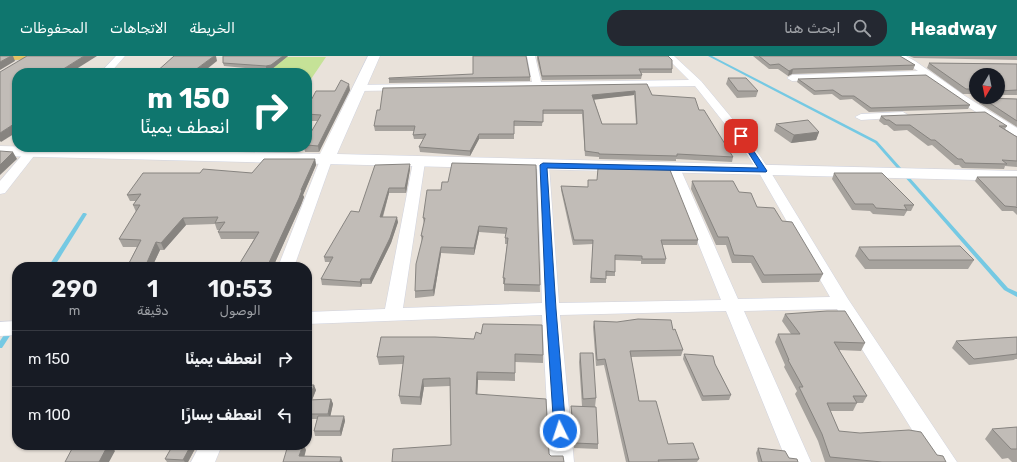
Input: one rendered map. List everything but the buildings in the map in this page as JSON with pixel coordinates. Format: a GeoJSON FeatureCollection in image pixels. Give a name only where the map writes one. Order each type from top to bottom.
{"type":"FeatureCollection","features":[{"type":"Feature","properties":{"kind":"main road"},"geometry":{"type":"LineString","coordinates":[[0,57],[26,56]]}},
{"type":"Feature","properties":{"kind":"street"},"geometry":{"type":"LineString","coordinates":[[18,66],[35,56]]}},
{"type":"Feature","properties":{"kind":"street"},"geometry":{"type":"LineString","coordinates":[[110,68],[121,56]]}},
{"type":"Feature","properties":{"kind":"street"},"geometry":{"type":"LineString","coordinates":[[288,262],[326,160],[374,56]]}},
{"type":"Feature","properties":{"kind":"street"},"geometry":{"type":"LineString","coordinates":[[531,56],[538,85]]}},
{"type":"Feature","properties":{"kind":"street"},"geometry":{"type":"LineString","coordinates":[[669,56],[698,83],[741,136],[764,171],[842,303],[945,462]]}},
{"type":"Feature","properties":{"kind":"street"},"geometry":{"type":"LineString","coordinates":[[899,56],[912,63],[961,98],[1017,133]]}},
{"type":"Feature","properties":{"kind":"street"},"geometry":{"type":"LineString","coordinates":[[912,63],[927,63]]}},
{"type":"Feature","properties":{"kind":"street"},"geometry":{"type":"LineString","coordinates":[[792,78],[927,74]]}},
{"type":"Feature","properties":{"kind":"street"},"geometry":{"type":"LineString","coordinates":[[358,88],[698,83]]}},
{"type":"Feature","properties":{"kind":"street"},"geometry":{"type":"LineString","coordinates":[[961,98],[969,98]]}},
{"type":"Feature","properties":{"kind":"street"},"geometry":{"type":"LineString","coordinates":[[962,114],[985,113]]}},
{"type":"Feature","properties":{"kind":"street"},"geometry":{"type":"LineString","coordinates":[[861,117],[915,115]]}},
{"type":"Feature","properties":{"kind":"street"},"geometry":{"type":"LineString","coordinates":[[0,151],[12,150]]}},
{"type":"Feature","properties":{"kind":"street"},"geometry":{"type":"LineString","coordinates":[[0,190],[31,152]]}},
{"type":"Feature","properties":{"kind":"street"},"geometry":{"type":"LineString","coordinates":[[113,152],[326,160],[1017,176]]}},
{"type":"Feature","properties":{"kind":"street"},"geometry":{"type":"LineString","coordinates":[[394,315],[420,162]]}},
{"type":"Feature","properties":{"kind":"street"},"geometry":{"type":"LineString","coordinates":[[543,165],[551,309],[562,462]]}},
{"type":"Feature","properties":{"kind":"street"},"geometry":{"type":"LineString","coordinates":[[674,168],[799,462]]}},
{"type":"Feature","properties":{"kind":"street"},"geometry":{"type":"LineString","coordinates":[[312,318],[551,309],[842,303]]}},
{"type":"Feature","properties":{"kind":"street"},"geometry":{"type":"LineString","coordinates":[[0,329],[12,328]]}},
{"type":"Feature","properties":{"kind":"street"},"geometry":{"type":"LineString","coordinates":[[203,462],[209,450]]}},
{"type":"Feature","properties":{"kind":"green space"},"geometry":{"type":"Polygon","coordinates":[[[269,57],[326,57],[312,78],[312,68],[259,68],[269,57]]]}},
{"type":"Feature","properties":{"kind":"waterway"},"geometry":{"type":"LineString","coordinates":[[710,56],[876,142],[1006,289],[1017,295]]}},
{"type":"Feature","properties":{"kind":"waterway"},"geometry":{"type":"LineString","coordinates":[[54,262],[85,214]]}},
{"type":"Feature","properties":{"kind":"waterway"},"geometry":{"type":"LineString","coordinates":[[0,346],[12,328]]}},
{"type":"Feature","properties":{"kind":"route"},"geometry":{"type":"LineString","coordinates":[[560,431],[551,309],[543,165],[764,171],[741,136]]}}]}
